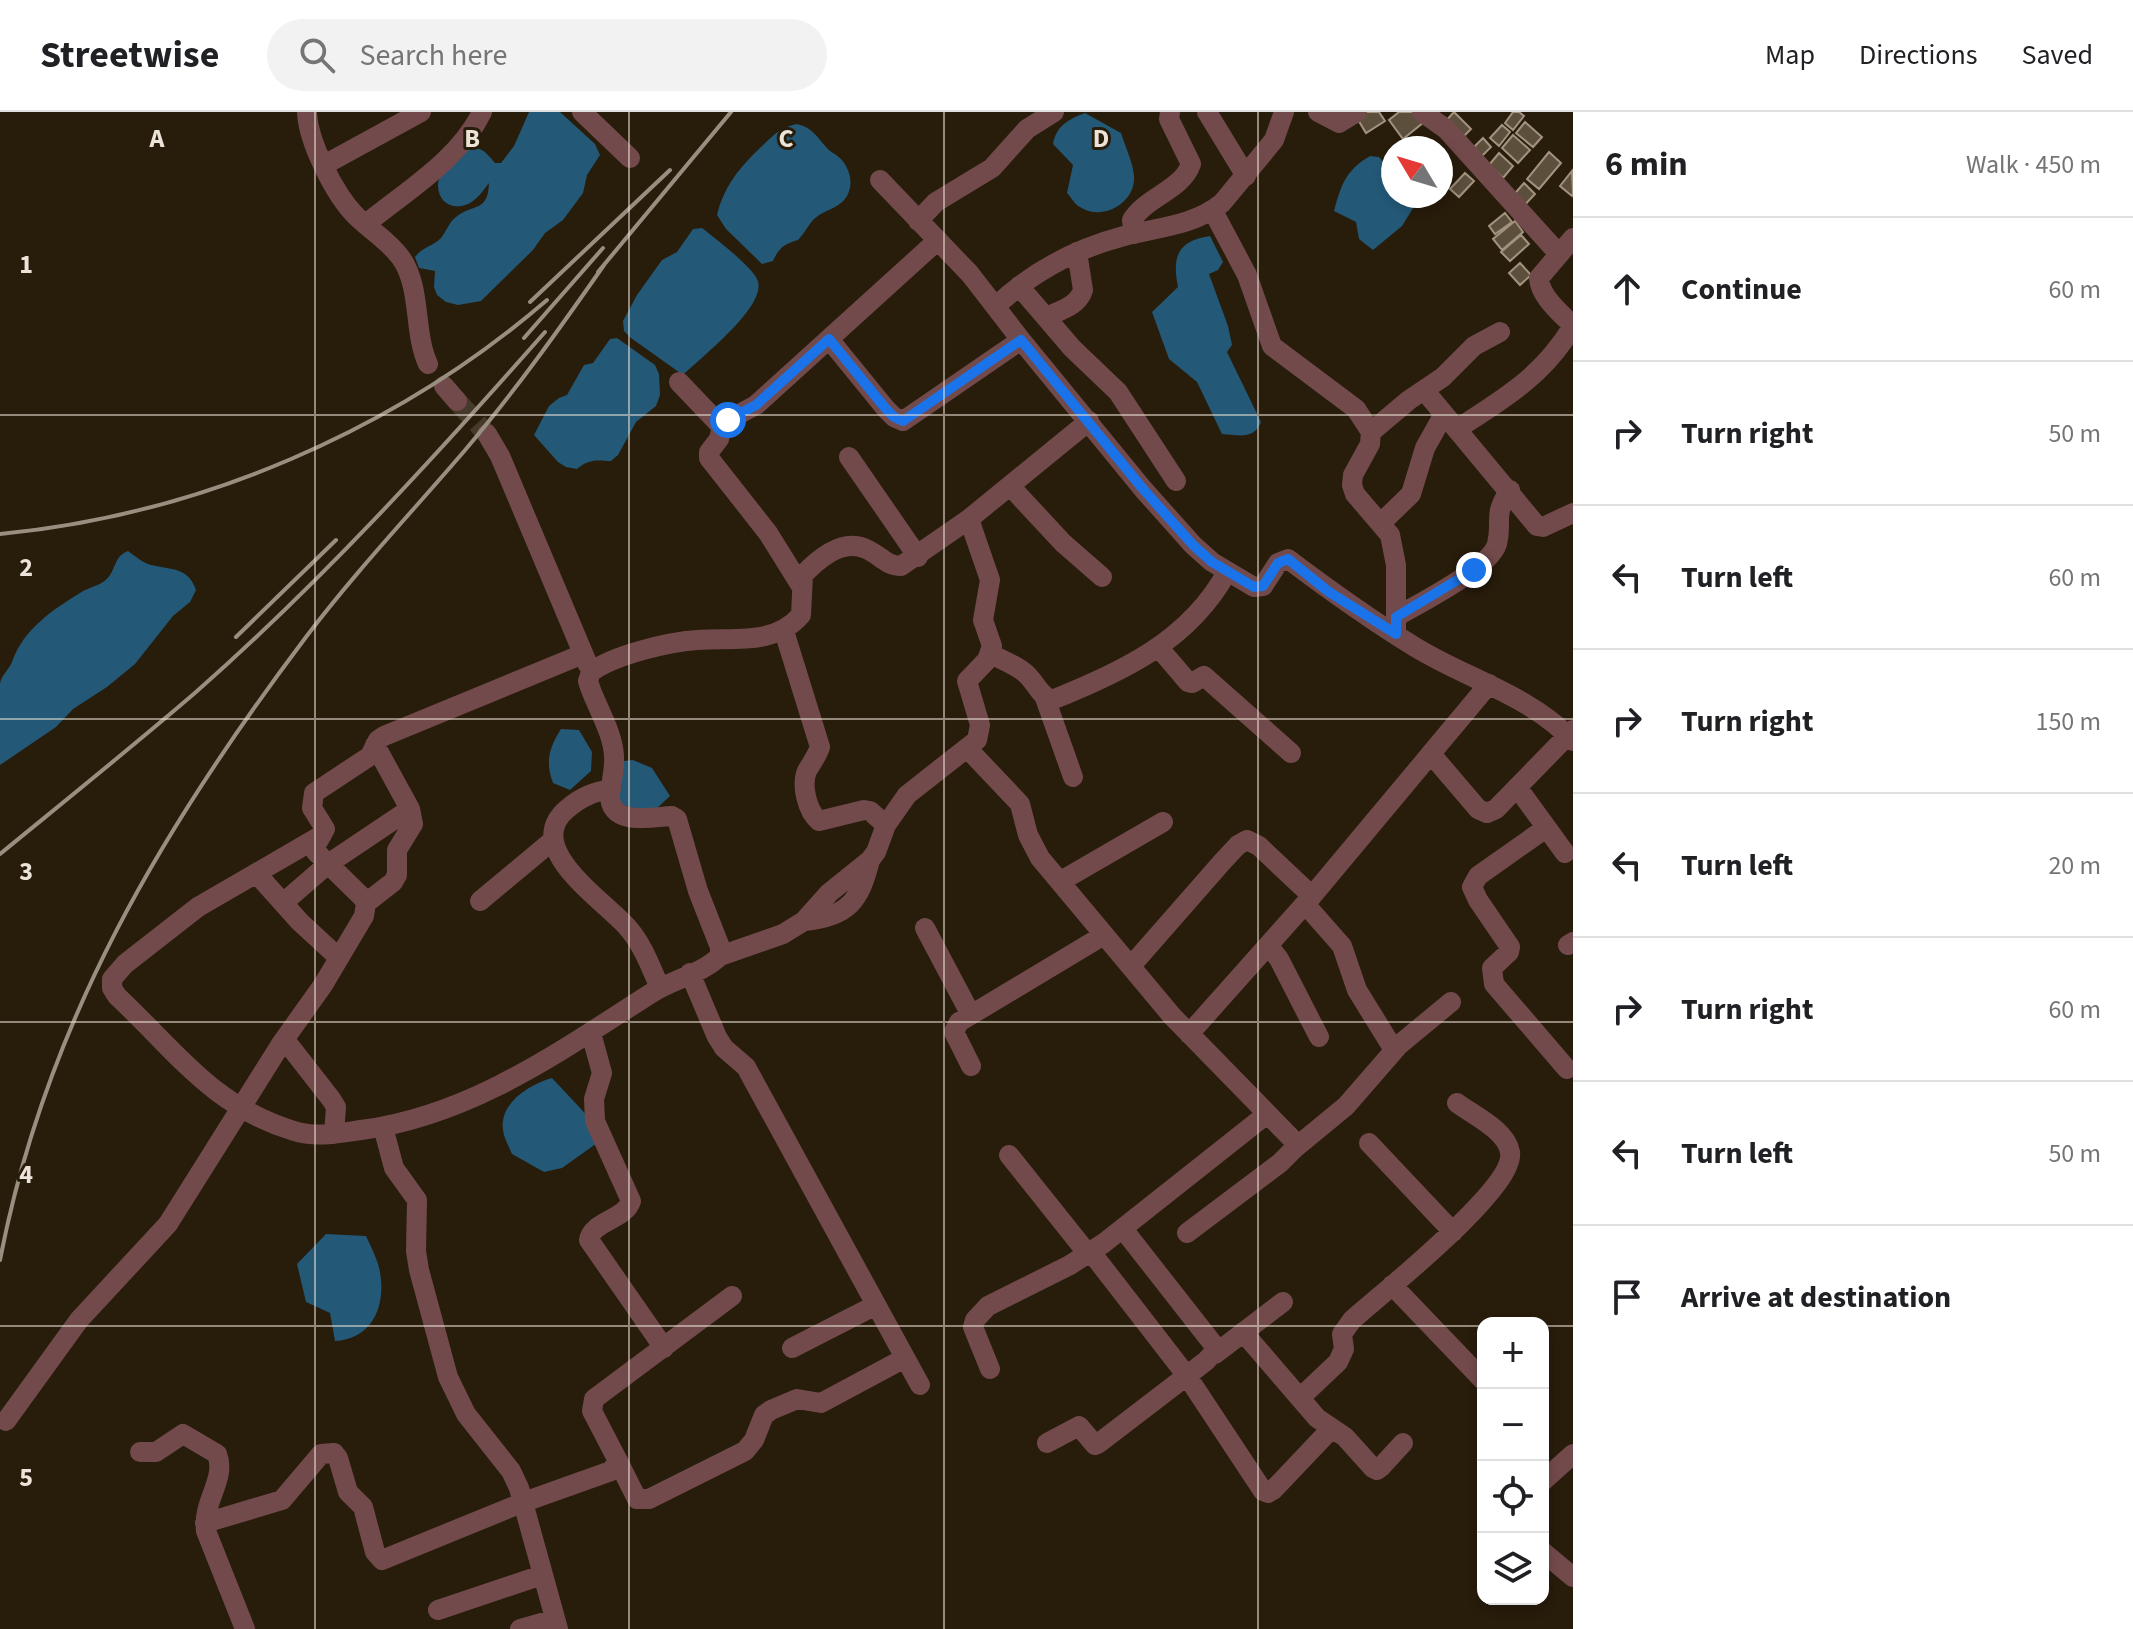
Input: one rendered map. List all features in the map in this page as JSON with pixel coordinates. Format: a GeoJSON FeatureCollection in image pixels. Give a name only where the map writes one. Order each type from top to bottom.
{"type":"FeatureCollection","features":[{"type":"Feature","properties":{"kind":"street"},"geometry":{"type":"LineString","coordinates":[[307,112],[311,135],[343,200],[403,260],[410,277],[419,345],[428,364]]}},
{"type":"Feature","properties":{"kind":"street"},"geometry":{"type":"LineString","coordinates":[[324,165],[421,112]]}},
{"type":"Feature","properties":{"kind":"street"},"geometry":{"type":"LineString","coordinates":[[366,224],[455,151],[477,124],[482,112]]}},
{"type":"Feature","properties":{"kind":"street"},"geometry":{"type":"LineString","coordinates":[[582,112],[630,158]]}},
{"type":"Feature","properties":{"kind":"street"},"geometry":{"type":"LineString","coordinates":[[922,215],[992,168],[1027,129],[1054,112]]}},
{"type":"Feature","properties":{"kind":"street"},"geometry":{"type":"LineString","coordinates":[[1134,234],[1132,220],[1140,208],[1183,178],[1191,164],[1169,119],[1170,112]]}},
{"type":"Feature","properties":{"kind":"street"},"geometry":{"type":"LineString","coordinates":[[1207,112],[1246,176]]}},
{"type":"Feature","properties":{"kind":"street"},"geometry":{"type":"LineString","coordinates":[[1007,296],[1077,252],[1134,234],[1190,222],[1213,211],[1274,140],[1284,112]]}},
{"type":"Feature","properties":{"kind":"street"},"geometry":{"type":"LineString","coordinates":[[1318,112],[1339,123],[1357,112]]}},
{"type":"Feature","properties":{"kind":"street"},"geometry":{"type":"LineString","coordinates":[[1422,112],[1446,129],[1558,253]]}},
{"type":"Feature","properties":{"kind":"street"},"geometry":{"type":"LineString","coordinates":[[880,180],[922,215],[938,240],[970,274],[1046,317],[1072,348],[1118,392],[1176,481]]}},
{"type":"Feature","properties":{"kind":"street"},"geometry":{"type":"LineString","coordinates":[[1213,211],[1256,296],[1272,346],[1356,409],[1371,432],[1370,444],[1353,475],[1352,485],[1355,494],[1390,535],[1394,549],[1396,626]]}},
{"type":"Feature","properties":{"kind":"street"},"geometry":{"type":"LineString","coordinates":[[1382,522],[1411,494],[1425,448],[1450,422],[1521,388],[1551,358],[1573,326],[1539,287],[1539,278],[1573,238]]}},
{"type":"Feature","properties":{"kind":"street"},"geometry":{"type":"LineString","coordinates":[[801,586],[768,533],[709,458],[709,452],[728,420],[756,405],[938,240]]}},
{"type":"Feature","properties":{"kind":"street"},"geometry":{"type":"LineString","coordinates":[[1046,317],[1074,304],[1082,295],[1077,252]]}},
{"type":"Feature","properties":{"kind":"street"},"geometry":{"type":"LineString","coordinates":[[1007,296],[1021,340],[1143,489],[1223,579],[1254,587],[1263,586],[1278,563],[1288,559],[1329,592],[1396,626],[1439,660],[1518,699],[1571,735],[1496,809],[1487,813],[1431,754]]}},
{"type":"Feature","properties":{"kind":"street"},"geometry":{"type":"LineString","coordinates":[[1371,432],[1443,377],[1474,346],[1500,332]]}},
{"type":"Feature","properties":{"kind":"street"},"geometry":{"type":"LineString","coordinates":[[829,339],[886,409],[903,421],[1021,340]]}},
{"type":"Feature","properties":{"kind":"street"},"geometry":{"type":"LineString","coordinates":[[679,382],[722,427]]}},
{"type":"Feature","properties":{"kind":"street"},"geometry":{"type":"LineString","coordinates":[[1424,390],[1537,526],[1543,527],[1573,513]]}},
{"type":"Feature","properties":{"kind":"street"},"geometry":{"type":"LineString","coordinates":[[366,903],[316,852],[315,847],[325,829],[312,808],[314,793],[363,762],[384,736],[587,663],[614,661],[670,644],[731,640],[784,631],[801,615],[803,575],[834,550],[849,546],[865,548],[892,566],[901,566],[969,519],[1089,421]]}},
{"type":"Feature","properties":{"kind":"street"},"geometry":{"type":"LineString","coordinates":[[487,434],[500,456],[587,663],[588,681],[613,747],[615,759],[610,800],[624,817],[672,816],[677,819],[698,891],[720,947],[720,956]]}},
{"type":"Feature","properties":{"kind":"street"},"geometry":{"type":"LineString","coordinates":[[849,457],[918,557]]}},
{"type":"Feature","properties":{"kind":"street"},"geometry":{"type":"LineString","coordinates":[[1010,486],[1063,543],[1102,577]]}},
{"type":"Feature","properties":{"kind":"street"},"geometry":{"type":"LineString","coordinates":[[1396,626],[1493,553],[1498,540],[1500,503],[1510,490]]}},
{"type":"Feature","properties":{"kind":"street"},"geometry":{"type":"LineString","coordinates":[[322,835],[198,907],[125,964],[112,979],[112,988],[117,996],[178,1059],[240,1110],[299,1133],[334,1134],[383,1127],[449,1109],[513,1079],[660,988],[720,956],[783,934],[804,921],[829,893],[870,860],[886,825],[915,787],[977,740],[980,733],[967,681],[991,654],[992,646],[983,620],[990,580],[969,519]]}},
{"type":"Feature","properties":{"kind":"street"},"geometry":{"type":"LineString","coordinates":[[1045,698],[1052,700],[1062,696],[1133,664],[1159,648],[1223,579]]}},
{"type":"Feature","properties":{"kind":"street"},"geometry":{"type":"LineString","coordinates":[[784,631],[820,747],[804,783],[811,813],[819,821],[864,810],[886,825]]}},
{"type":"Feature","properties":{"kind":"street"},"geometry":{"type":"LineString","coordinates":[[1159,648],[1188,682],[1204,676],[1291,753]]}},
{"type":"Feature","properties":{"kind":"street"},"geometry":{"type":"LineString","coordinates":[[991,654],[1029,676],[1045,698],[1073,777]]}},
{"type":"Feature","properties":{"kind":"street"},"geometry":{"type":"LineString","coordinates":[[1189,1034],[1269,946],[1489,684]]}},
{"type":"Feature","properties":{"kind":"street"},"geometry":{"type":"LineString","coordinates":[[6,1421],[79,1320],[168,1224],[339,958],[364,916],[366,903],[388,888],[397,875],[397,850],[413,824],[410,809],[375,745]]}},
{"type":"Feature","properties":{"kind":"street"},"geometry":{"type":"LineString","coordinates":[[968,749],[1020,804],[1033,849],[1189,1034],[1295,1142],[1295,1148]]}},
{"type":"Feature","properties":{"kind":"street"},"geometry":{"type":"LineString","coordinates":[[1517,787],[1565,853]]}},
{"type":"Feature","properties":{"kind":"street"},"geometry":{"type":"LineString","coordinates":[[611,789],[586,795],[561,815],[554,824],[552,841],[562,862],[632,932],[660,988]]}},
{"type":"Feature","properties":{"kind":"street"},"geometry":{"type":"LineString","coordinates":[[283,903],[328,864],[410,809]]}},
{"type":"Feature","properties":{"kind":"street"},"geometry":{"type":"LineString","coordinates":[[1061,881],[1163,822]]}},
{"type":"Feature","properties":{"kind":"street"},"geometry":{"type":"LineString","coordinates":[[1546,828],[1478,876],[1472,887],[1510,947],[1509,952],[1492,968],[1494,984],[1567,1069]]}},
{"type":"Feature","properties":{"kind":"street"},"geometry":{"type":"LineString","coordinates":[[1131,966],[1223,861],[1247,840],[1259,846],[1308,900],[1342,946],[1357,990],[1394,1050]]}},
{"type":"Feature","properties":{"kind":"street"},"geometry":{"type":"LineString","coordinates":[[480,901],[552,841]]}},
{"type":"Feature","properties":{"kind":"street"},"geometry":{"type":"LineString","coordinates":[[256,873],[339,958]]}},
{"type":"Feature","properties":{"kind":"street"},"geometry":{"type":"LineString","coordinates":[[925,928],[971,1015]]}},
{"type":"Feature","properties":{"kind":"street"},"geometry":{"type":"LineString","coordinates":[[971,1066],[954,1032],[959,1022],[1104,935]]}},
{"type":"Feature","properties":{"kind":"street"},"geometry":{"type":"LineString","coordinates":[[1269,946],[1279,959],[1319,1037]]}},
{"type":"Feature","properties":{"kind":"street"},"geometry":{"type":"LineString","coordinates":[[690,973],[717,1037],[724,1048],[746,1067],[920,1385]]}},
{"type":"Feature","properties":{"kind":"street"},"geometry":{"type":"LineString","coordinates":[[1187,1233],[1280,1163],[1346,1106],[1394,1050],[1451,1002]]}},
{"type":"Feature","properties":{"kind":"street"},"geometry":{"type":"LineString","coordinates":[[591,1033],[602,1073],[594,1099],[595,1121],[631,1201],[626,1211],[592,1231],[589,1240],[664,1348]]}},
{"type":"Feature","properties":{"kind":"street"},"geometry":{"type":"LineString","coordinates":[[285,1040],[336,1107],[334,1134]]}},
{"type":"Feature","properties":{"kind":"street"},"geometry":{"type":"LineString","coordinates":[[1300,1398],[1342,1356],[1344,1328],[1472,1214],[1504,1174],[1510,1151],[1497,1132],[1457,1103]]}},
{"type":"Feature","properties":{"kind":"street"},"geometry":{"type":"LineString","coordinates":[[990,1369],[973,1327],[981,1312],[1090,1253],[1267,1114]]}},
{"type":"Feature","properties":{"kind":"street"},"geometry":{"type":"LineString","coordinates":[[383,1127],[394,1168],[417,1200],[416,1251],[419,1270],[448,1377],[466,1414],[511,1471],[524,1502],[556,1624],[520,1629]]}},
{"type":"Feature","properties":{"kind":"street"},"geometry":{"type":"LineString","coordinates":[[1369,1143],[1453,1232]]}},
{"type":"Feature","properties":{"kind":"street"},"geometry":{"type":"LineString","coordinates":[[1009,1155],[1187,1376],[1259,1488],[1268,1493],[1331,1429]]}},
{"type":"Feature","properties":{"kind":"street"},"geometry":{"type":"LineString","coordinates":[[1123,1229],[1216,1344],[1215,1354]]}},
{"type":"Feature","properties":{"kind":"street"},"geometry":{"type":"LineString","coordinates":[[1392,1285],[1477,1374]]}},
{"type":"Feature","properties":{"kind":"street"},"geometry":{"type":"LineString","coordinates":[[732,1296],[601,1392],[591,1405],[637,1499],[649,1499],[745,1451],[754,1440],[764,1415],[771,1410],[797,1399],[821,1403],[905,1358]]}},
{"type":"Feature","properties":{"kind":"street"},"geometry":{"type":"LineString","coordinates":[[1047,1443],[1079,1426],[1095,1445],[1099,1443],[1283,1302]]}},
{"type":"Feature","properties":{"kind":"street"},"geometry":{"type":"LineString","coordinates":[[792,1348],[876,1305]]}},
{"type":"Feature","properties":{"kind":"street"},"geometry":{"type":"LineString","coordinates":[[1243,1332],[1317,1418],[1345,1437],[1377,1470],[1403,1443]]}},
{"type":"Feature","properties":{"kind":"street"},"geometry":{"type":"LineString","coordinates":[[140,1452],[156,1452],[183,1434],[217,1454],[220,1469],[205,1523],[245,1629]]}},
{"type":"Feature","properties":{"kind":"street"},"geometry":{"type":"LineString","coordinates":[[205,1523],[282,1500],[321,1454],[334,1453],[348,1492],[363,1507],[375,1552],[382,1560],[524,1502],[611,1471],[618,1461]]}},
{"type":"Feature","properties":{"kind":"street"},"geometry":{"type":"LineString","coordinates":[[1549,1476],[1573,1454]]}},
{"type":"Feature","properties":{"kind":"street"},"geometry":{"type":"LineString","coordinates":[[1549,1557],[1573,1577]]}},
{"type":"Feature","properties":{"kind":"street"},"geometry":{"type":"LineString","coordinates":[[438,1610],[542,1575]]}},
{"type":"Feature","properties":{"kind":"water"},"geometry":{"type":"Polygon","coordinates":[[[529,112],[560,112],[595,144],[600,155],[587,175],[583,193],[563,220],[545,233],[533,250],[481,301],[458,305],[446,302],[437,295],[434,287],[435,271],[419,268],[415,257],[441,238],[456,217],[483,203],[489,183],[473,201],[455,206],[441,198],[439,180],[452,161],[470,149],[482,150],[495,163],[501,163],[514,146],[529,112]]]}},
{"type":"Feature","properties":{"kind":"water"},"geometry":{"type":"Polygon","coordinates":[[[1085,113],[1121,133],[1132,165],[1134,176],[1130,194],[1124,202],[1107,211],[1089,211],[1075,203],[1067,193],[1073,165],[1053,144],[1064,124],[1085,113]]]}},
{"type":"Feature","properties":{"kind":"water"},"geometry":{"type":"Polygon","coordinates":[[[797,124],[810,130],[846,165],[850,179],[849,192],[841,203],[813,220],[798,240],[782,247],[773,261],[762,264],[726,229],[717,215],[728,186],[746,162],[777,132],[797,124]]]}},
{"type":"Feature","properties":{"kind":"water"},"geometry":{"type":"Polygon","coordinates":[[[1370,156],[1379,157],[1381,208],[1413,208],[1402,226],[1373,250],[1359,239],[1356,222],[1334,211],[1339,193],[1355,167],[1370,156]]]}},
{"type":"Feature","properties":{"kind":"water"},"geometry":{"type":"Polygon","coordinates":[[[702,228],[748,267],[757,279],[758,290],[744,316],[683,375],[631,338],[624,331],[623,321],[662,260],[677,252],[693,229],[702,228]]]}},
{"type":"Feature","properties":{"kind":"water"},"geometry":{"type":"Polygon","coordinates":[[[1210,236],[1223,262],[1218,270],[1209,274],[1228,326],[1232,345],[1227,352],[1261,422],[1254,432],[1245,435],[1222,434],[1197,382],[1169,359],[1152,312],[1178,287],[1176,267],[1179,252],[1190,242],[1210,236]]]}},
{"type":"Feature","properties":{"kind":"water"},"geometry":{"type":"Polygon","coordinates":[[[617,338],[655,365],[659,374],[660,395],[656,406],[636,422],[618,455],[611,461],[593,461],[577,469],[566,467],[534,435],[549,406],[567,395],[584,365],[593,363],[610,339],[617,338]]]}},
{"type":"Feature","properties":{"kind":"water"},"geometry":{"type":"Polygon","coordinates":[[[128,551],[148,564],[189,577],[196,590],[190,602],[173,616],[135,664],[73,709],[56,727],[0,765],[0,684],[23,640],[49,614],[83,591],[100,584],[111,574],[119,557],[128,551]]]}},
{"type":"Feature","properties":{"kind":"water"},"geometry":{"type":"Polygon","coordinates":[[[561,729],[579,730],[592,752],[591,771],[570,790],[553,783],[549,768],[551,749],[561,729]]]}},
{"type":"Feature","properties":{"kind":"water"},"geometry":{"type":"Polygon","coordinates":[[[633,760],[652,768],[670,796],[653,812],[623,804],[611,790],[624,761],[633,760]]]}},
{"type":"Feature","properties":{"kind":"water"},"geometry":{"type":"Polygon","coordinates":[[[552,1078],[595,1124],[600,1141],[562,1168],[544,1172],[512,1154],[503,1120],[518,1096],[552,1078]]]}},
{"type":"Feature","properties":{"kind":"water"},"geometry":{"type":"Polygon","coordinates":[[[326,1234],[366,1236],[380,1272],[381,1296],[374,1318],[359,1334],[335,1341],[330,1313],[306,1302],[297,1264],[326,1234]]]}},
{"type":"Feature","properties":{"kind":"building"},"geometry":{"type":"Polygon","coordinates":[[[1366,112],[1379,112],[1385,121],[1366,133],[1357,118],[1366,112]]]}},
{"type":"Feature","properties":{"kind":"building"},"geometry":{"type":"Polygon","coordinates":[[[1399,112],[1416,112],[1424,122],[1407,136],[1401,136],[1389,120],[1399,112]]]}},
{"type":"Feature","properties":{"kind":"building"},"geometry":{"type":"Polygon","coordinates":[[[1454,112],[1471,129],[1461,139],[1444,123],[1454,112]]]}},
{"type":"Feature","properties":{"kind":"building"},"geometry":{"type":"Polygon","coordinates":[[[1513,112],[1524,116],[1513,130],[1505,123],[1513,112]]]}},
{"type":"Feature","properties":{"kind":"building"},"geometry":{"type":"Polygon","coordinates":[[[1525,122],[1542,137],[1533,147],[1516,133],[1525,122]]]}},
{"type":"Feature","properties":{"kind":"building"},"geometry":{"type":"Polygon","coordinates":[[[1502,125],[1510,132],[1499,146],[1490,138],[1502,125]]]}},
{"type":"Feature","properties":{"kind":"building"},"geometry":{"type":"Polygon","coordinates":[[[1513,135],[1530,150],[1518,163],[1502,148],[1513,135]]]}},
{"type":"Feature","properties":{"kind":"building"},"geometry":{"type":"Polygon","coordinates":[[[1483,138],[1491,147],[1481,157],[1472,149],[1483,138]]]}},
{"type":"Feature","properties":{"kind":"building"},"geometry":{"type":"Polygon","coordinates":[[[1549,152],[1561,163],[1539,189],[1527,179],[1549,152]]]}},
{"type":"Feature","properties":{"kind":"building"},"geometry":{"type":"Polygon","coordinates":[[[1499,153],[1513,166],[1503,178],[1489,165],[1499,153]]]}},
{"type":"Feature","properties":{"kind":"building"},"geometry":{"type":"Polygon","coordinates":[[[1572,171],[1573,194],[1572,196],[1560,186],[1572,171]]]}},
{"type":"Feature","properties":{"kind":"building"},"geometry":{"type":"Polygon","coordinates":[[[1465,173],[1474,181],[1459,197],[1453,192],[1453,186],[1465,173]]]}},
{"type":"Feature","properties":{"kind":"building"},"geometry":{"type":"Polygon","coordinates":[[[1524,183],[1535,194],[1521,209],[1510,199],[1524,183]]]}},
{"type":"Feature","properties":{"kind":"building"},"geometry":{"type":"Polygon","coordinates":[[[1505,213],[1512,222],[1495,234],[1489,226],[1505,213]]]}},
{"type":"Feature","properties":{"kind":"building"},"geometry":{"type":"Polygon","coordinates":[[[1515,221],[1523,232],[1502,250],[1493,239],[1515,221]]]}},
{"type":"Feature","properties":{"kind":"building"},"geometry":{"type":"Polygon","coordinates":[[[1521,235],[1529,244],[1510,261],[1501,252],[1521,235]]]}},
{"type":"Feature","properties":{"kind":"building"},"geometry":{"type":"Polygon","coordinates":[[[1520,263],[1531,275],[1520,285],[1509,273],[1520,263]]]}},
{"type":"Feature","properties":{"kind":"tunnel"},"geometry":{"type":"LineString","coordinates":[[457,401],[487,434]]}},
{"type":"Feature","properties":{"kind":"railway"},"geometry":{"type":"LineString","coordinates":[[598,272],[731,112]]}},
{"type":"Feature","properties":{"kind":"railway"},"geometry":{"type":"LineString","coordinates":[[530,302],[670,170]]}},
{"type":"Feature","properties":{"kind":"railway"},"geometry":{"type":"LineString","coordinates":[[524,338],[603,248]]}},
{"type":"Feature","properties":{"kind":"railway"},"geometry":{"type":"LineString","coordinates":[[0,1260],[20,1173],[47,1089],[79,1009],[116,931],[158,855],[204,781],[306,637],[484,427],[604,265]]}},
{"type":"Feature","properties":{"kind":"railway"},"geometry":{"type":"LineString","coordinates":[[0,534],[74,524],[148,508],[220,486],[291,459],[360,427],[425,389],[488,347],[547,300]]}},
{"type":"Feature","properties":{"kind":"railway"},"geometry":{"type":"LineString","coordinates":[[0,854],[196,692],[288,607],[419,472],[545,332]]}},
{"type":"Feature","properties":{"kind":"railway"},"geometry":{"type":"LineString","coordinates":[[236,637],[336,540]]}},
{"type":"Feature","properties":{"kind":"route"},"geometry":{"type":"LineString","coordinates":[[728,420],[756,405],[829,339],[886,409],[903,421],[1021,340],[1193,545],[1212,562],[1254,587],[1263,586],[1278,563],[1288,559],[1329,592],[1396,634],[1396,617],[1474,570]]}}]}
